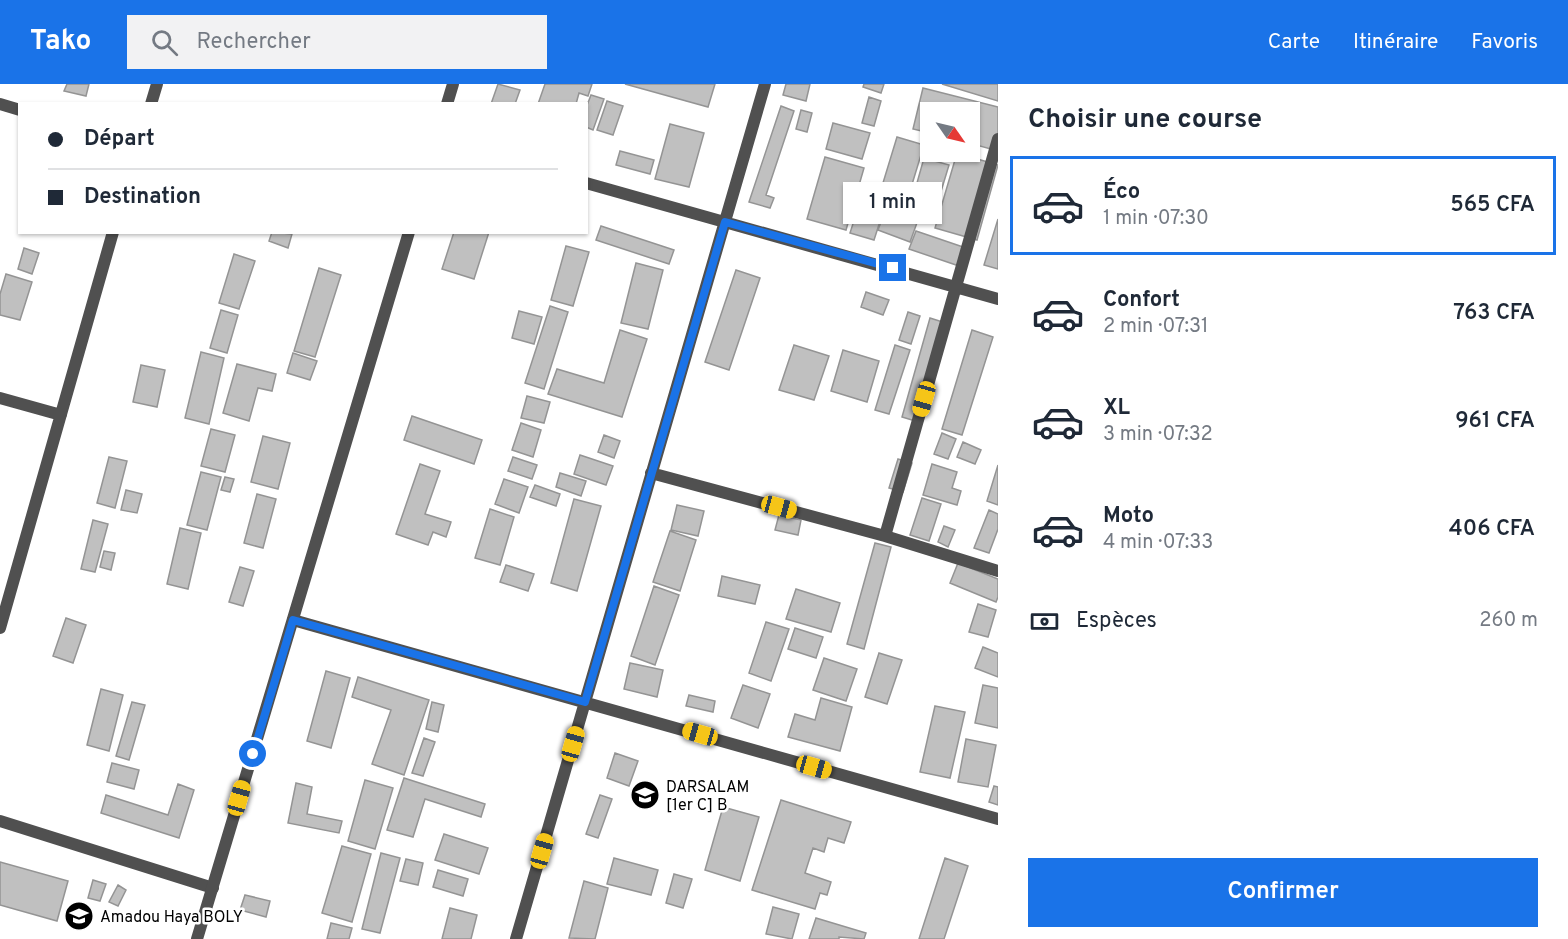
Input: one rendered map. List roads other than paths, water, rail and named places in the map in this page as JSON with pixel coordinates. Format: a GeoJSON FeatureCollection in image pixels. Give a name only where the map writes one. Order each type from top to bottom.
{"type":"FeatureCollection","features":[{"type":"Feature","properties":{"kind":"street"},"geometry":{"type":"LineString","coordinates":[[152,102],[157,84]]}},
{"type":"Feature","properties":{"kind":"street"},"geometry":{"type":"LineString","coordinates":[[448,102],[453,84]]}},
{"type":"Feature","properties":{"kind":"street"},"geometry":{"type":"LineString","coordinates":[[519,938],[585,702],[765,84]]}},
{"type":"Feature","properties":{"kind":"street"},"geometry":{"type":"LineString","coordinates":[[0,104],[18,109]]}},
{"type":"Feature","properties":{"kind":"street"},"geometry":{"type":"LineString","coordinates":[[885,536],[998,139]]}},
{"type":"Feature","properties":{"kind":"street"},"geometry":{"type":"LineString","coordinates":[[588,184],[998,299]]}},
{"type":"Feature","properties":{"kind":"street"},"geometry":{"type":"LineString","coordinates":[[0,628],[112,234]]}},
{"type":"Feature","properties":{"kind":"street"},"geometry":{"type":"LineString","coordinates":[[197,939],[408,234]]}},
{"type":"Feature","properties":{"kind":"street"},"geometry":{"type":"LineString","coordinates":[[0,398],[61,415]]}},
{"type":"Feature","properties":{"kind":"street"},"geometry":{"type":"LineString","coordinates":[[651,473],[885,536],[998,571]]}},
{"type":"Feature","properties":{"kind":"street"},"geometry":{"type":"LineString","coordinates":[[293,620],[998,819]]}},
{"type":"Feature","properties":{"kind":"street"},"geometry":{"type":"LineString","coordinates":[[0,821],[213,888]]}},
{"type":"Feature","properties":{"kind":"place","name":"DARSALAM [1er C] B"},"geometry":{"type":"Point","coordinates":[645,795]}},
{"type":"Feature","properties":{"kind":"place","name":"Amadou Haya BOLY"},"geometry":{"type":"Point","coordinates":[79,916]}}]}
